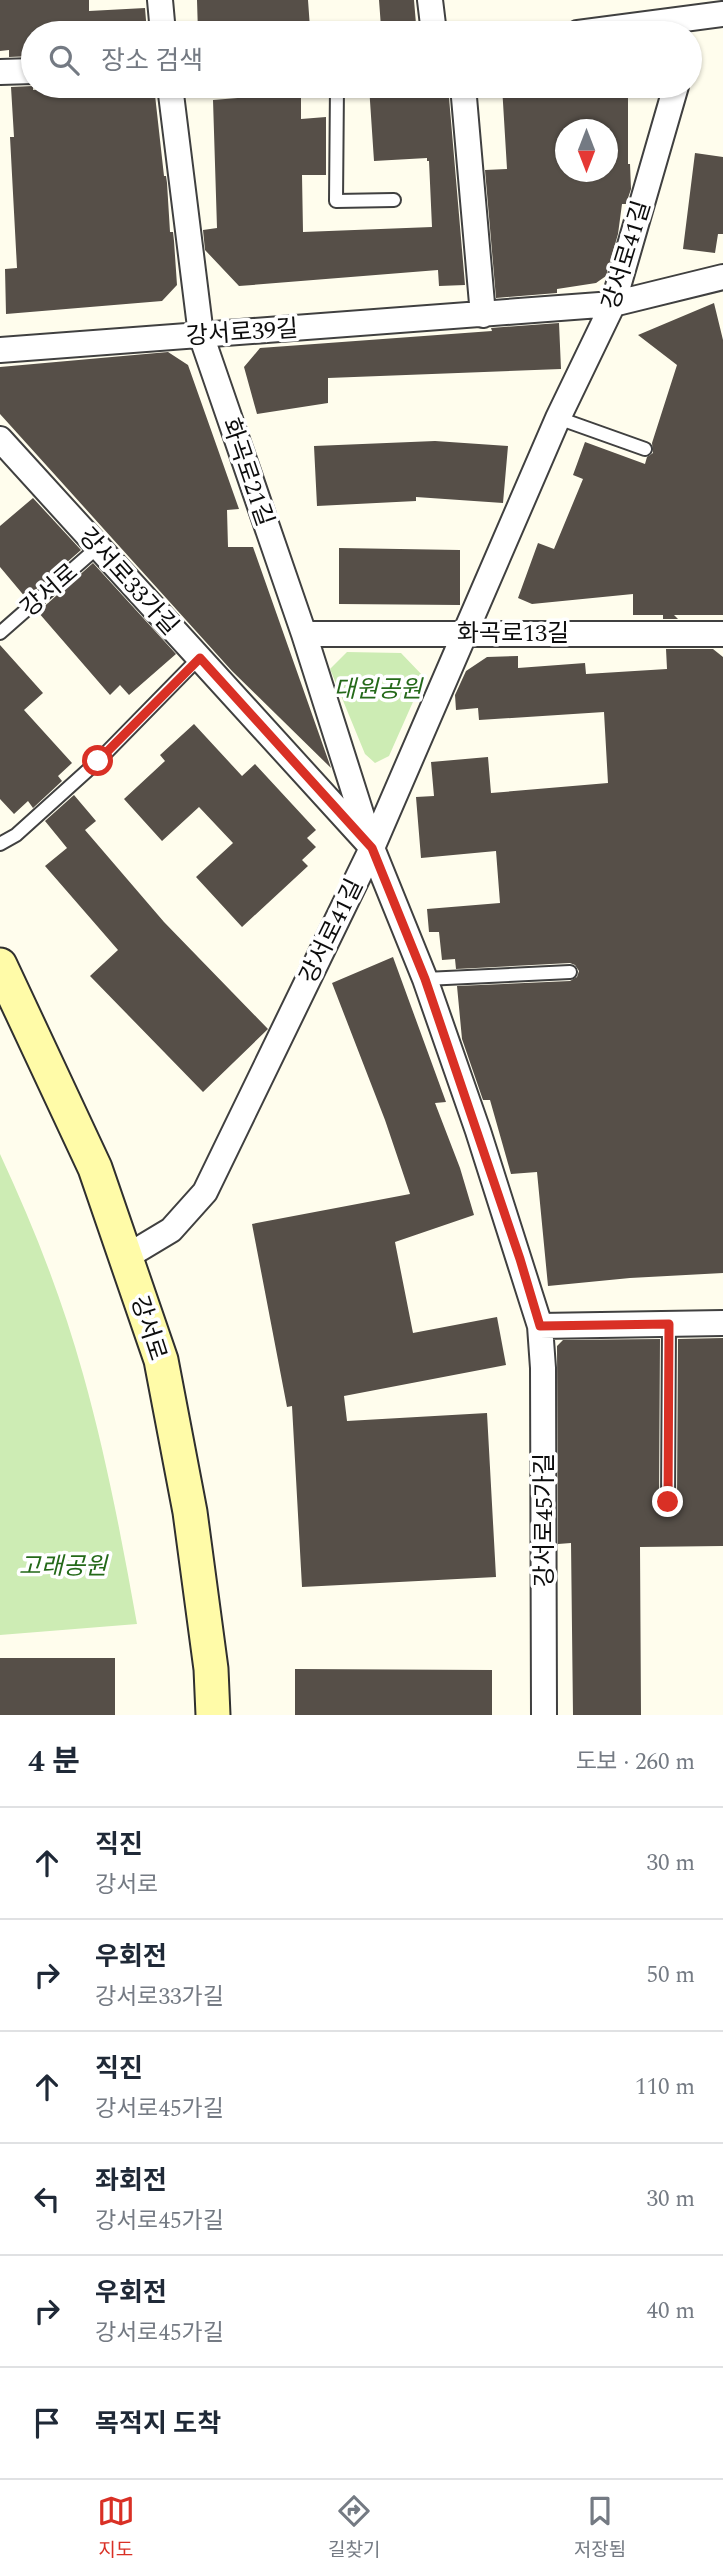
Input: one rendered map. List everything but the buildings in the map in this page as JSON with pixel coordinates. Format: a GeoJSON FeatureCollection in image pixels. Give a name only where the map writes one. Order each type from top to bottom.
{"type":"FeatureCollection","features":[{"type":"Feature","properties":{"kind":"main road","name":"강서로"},"geometry":{"type":"LineString","coordinates":[[0,965],[94,1168],[161,1360],[186,1490],[211,1669],[213,1715]]}},
{"type":"Feature","properties":{"kind":"street"},"geometry":{"type":"LineString","coordinates":[[160,0],[162,21]]}},
{"type":"Feature","properties":{"kind":"street"},"geometry":{"type":"LineString","coordinates":[[430,0],[433,21]]}},
{"type":"Feature","properties":{"kind":"street"},"geometry":{"type":"LineString","coordinates":[[672,21],[723,14]]}},
{"type":"Feature","properties":{"kind":"street"},"geometry":{"type":"LineString","coordinates":[[0,72],[21,71]]}},
{"type":"Feature","properties":{"kind":"street","name":"화곡로21길"},"geometry":{"type":"LineString","coordinates":[[171,98],[201,335],[304,634],[372,848]]}},
{"type":"Feature","properties":{"kind":"street"},"geometry":{"type":"LineString","coordinates":[[464,98],[483,315]]}},
{"type":"Feature","properties":{"kind":"street","name":"강서로41길"},"geometry":{"type":"LineString","coordinates":[[126,1256],[171,1230],[205,1192],[372,848],[558,418],[613,304],[673,98]]}},
{"type":"Feature","properties":{"kind":"street","name":"강서로39길"},"geometry":{"type":"LineString","coordinates":[[0,350],[613,304],[723,277]]}},
{"type":"Feature","properties":{"kind":"street","name":"강서로33가길"},"geometry":{"type":"LineString","coordinates":[[0,439],[372,848]]}},
{"type":"Feature","properties":{"kind":"street","name":"화곡로13길"},"geometry":{"type":"LineString","coordinates":[[304,634],[723,634]]}},
{"type":"Feature","properties":{"kind":"street","name":"강서로45가길"},"geometry":{"type":"LineString","coordinates":[[372,848],[425,979],[495,1182],[540,1326],[543,1368],[544,1715]]}},
{"type":"Feature","properties":{"kind":"street"},"geometry":{"type":"LineString","coordinates":[[540,1326],[723,1323]]}},
{"type":"Feature","properties":{"kind":"lane"},"geometry":{"type":"LineString","coordinates":[[337,98],[336,201],[394,200]]}},
{"type":"Feature","properties":{"kind":"lane"},"geometry":{"type":"LineString","coordinates":[[558,418],[645,449]]}},
{"type":"Feature","properties":{"kind":"lane","name":"강서로"},"geometry":{"type":"LineString","coordinates":[[0,633],[98,547]]}},
{"type":"Feature","properties":{"kind":"lane"},"geometry":{"type":"LineString","coordinates":[[0,844],[16,835],[98,761],[200,658]]}},
{"type":"Feature","properties":{"kind":"lane"},"geometry":{"type":"LineString","coordinates":[[425,979],[570,972]]}},
{"type":"Feature","properties":{"kind":"lane"},"geometry":{"type":"LineString","coordinates":[[668,1502],[669,1324]]}},
{"type":"Feature","properties":{"kind":"green space","name":"대원공원"},"geometry":{"type":"Polygon","coordinates":[[[347,652],[401,653],[424,677],[389,756],[375,763],[365,754],[330,669],[347,652]]]}},
{"type":"Feature","properties":{"kind":"green space","name":"고래공원"},"geometry":{"type":"Polygon","coordinates":[[[0,1154],[46,1262],[75,1346],[106,1467],[137,1624],[0,1635],[0,1154]]]}},
{"type":"Feature","properties":{"kind":"route"},"geometry":{"type":"LineString","coordinates":[[98,761],[200,658],[372,848],[425,979],[478,1130],[540,1326],[669,1324],[668,1502]]}}]}
